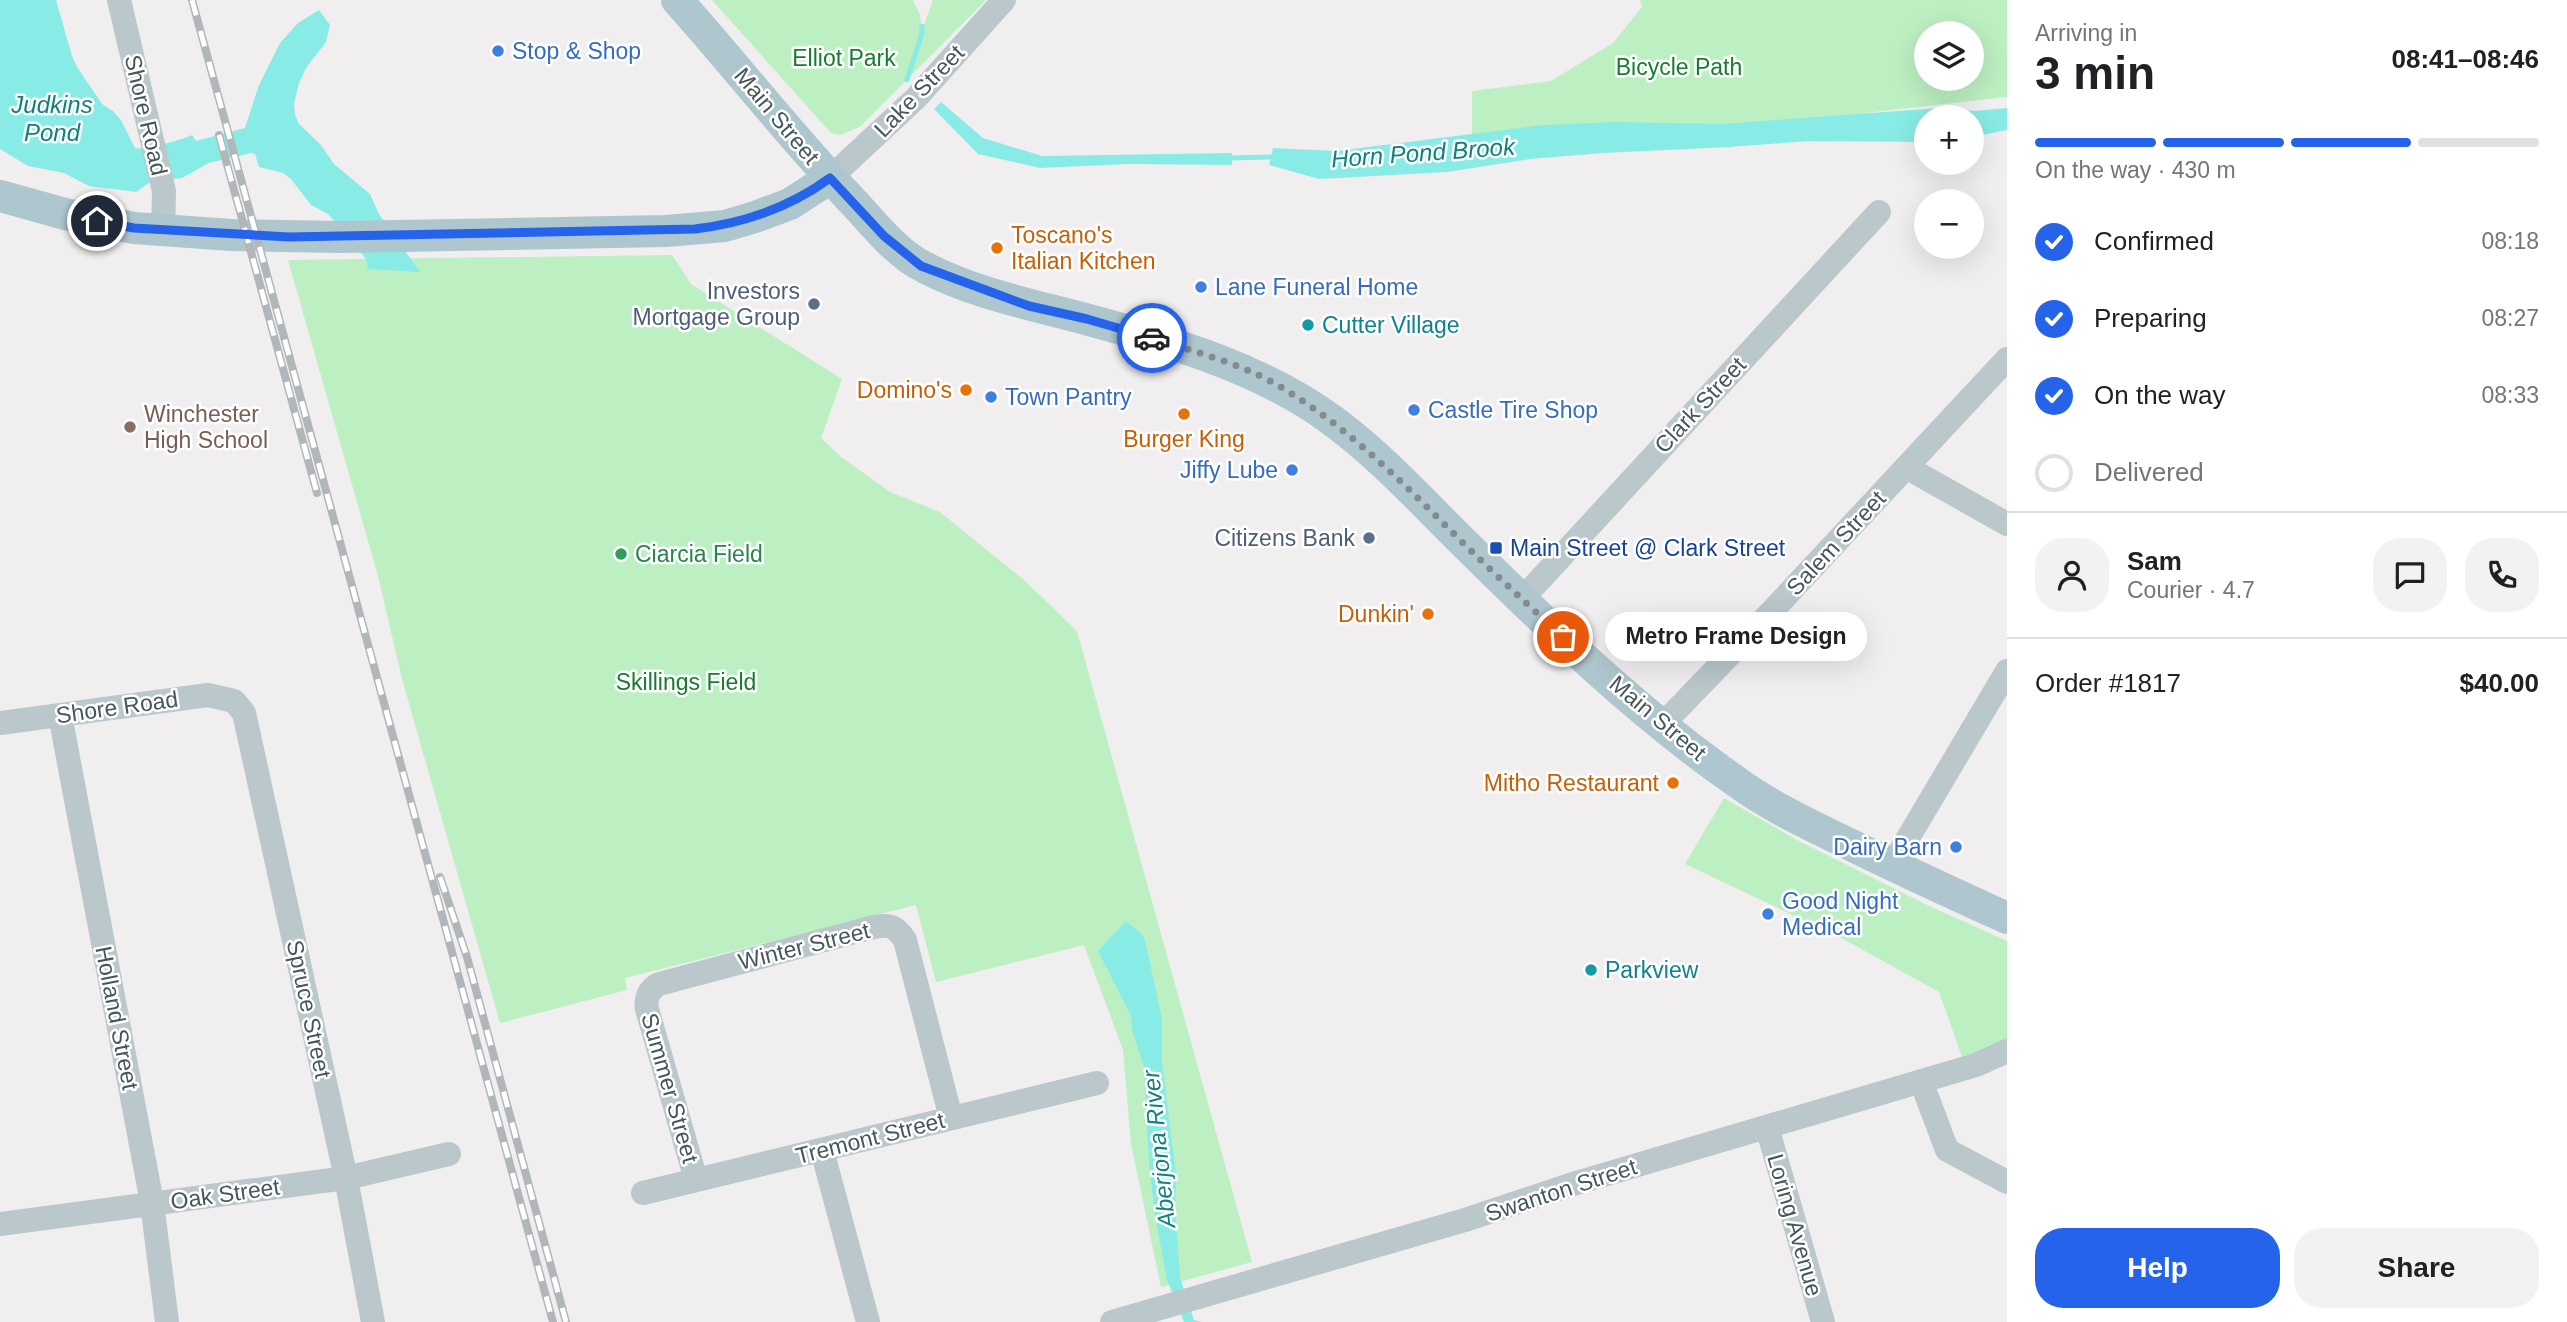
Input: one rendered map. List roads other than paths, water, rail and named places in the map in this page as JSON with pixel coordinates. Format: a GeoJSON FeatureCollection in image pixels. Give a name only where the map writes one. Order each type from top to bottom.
{"type":"FeatureCollection","features":[{"type":"Feature","properties":{"kind":"main road","name":"Main Street"},"geometry":{"type":"LineString","coordinates":[[677,0],[830,178],[884,236],[921,266],[1029,306],[1087,319],[1197,352],[1270,381],[1333,421],[1381,463],[1522,599],[1662,725],[1736,782],[1807,824],[2007,918]]}},
{"type":"Feature","properties":{"kind":"main road"},"geometry":{"type":"LineString","coordinates":[[0,196],[134,228],[251,236],[666,231],[725,226],[790,204],[830,178]]}},
{"type":"Feature","properties":{"kind":"street","name":"Shore Road"},"geometry":{"type":"LineString","coordinates":[[119,0],[162,183],[163,231]]}},
{"type":"Feature","properties":{"kind":"street","name":"Lake Street"},"geometry":{"type":"LineString","coordinates":[[830,178],[916,98],[1004,0]]}},
{"type":"Feature","properties":{"kind":"street","name":"Clark Street"},"geometry":{"type":"LineString","coordinates":[[1522,599],[1880,212]]}},
{"type":"Feature","properties":{"kind":"street","name":"Salem Street"},"geometry":{"type":"LineString","coordinates":[[1662,725],[2007,359]]}},
{"type":"Feature","properties":{"kind":"street"},"geometry":{"type":"LineString","coordinates":[[1906,467],[2007,524]]}},
{"type":"Feature","properties":{"kind":"street"},"geometry":{"type":"LineString","coordinates":[[1892,865],[2007,671]]}},
{"type":"Feature","properties":{"kind":"street","name":"Shore Road"},"geometry":{"type":"LineString","coordinates":[[0,723],[208,695],[234,701]]}},
{"type":"Feature","properties":{"kind":"street","name":"Spruce Street"},"geometry":{"type":"LineString","coordinates":[[234,701],[244,713],[346,1178],[373,1322]]}},
{"type":"Feature","properties":{"kind":"street","name":"Holland Street"},"geometry":{"type":"LineString","coordinates":[[60,716],[152,1203],[167,1322]]}},
{"type":"Feature","properties":{"kind":"street","name":"Winter Street"},"geometry":{"type":"LineString","coordinates":[[648,996],[659,984],[874,927],[892,926],[899,931],[907,946],[951,1118]]}},
{"type":"Feature","properties":{"kind":"street","name":"Summer Street"},"geometry":{"type":"LineString","coordinates":[[648,996],[647,1009],[696,1180]]}},
{"type":"Feature","properties":{"kind":"street","name":"Swanton Street"},"geometry":{"type":"LineString","coordinates":[[1112,1322],[1465,1220],[1573,1184],[1976,1065],[2007,1051]]}},
{"type":"Feature","properties":{"kind":"street"},"geometry":{"type":"LineString","coordinates":[[1921,1081],[1947,1150],[2007,1182]]}},
{"type":"Feature","properties":{"kind":"street","name":"Tremont Street"},"geometry":{"type":"LineString","coordinates":[[643,1193],[1097,1083]]}},
{"type":"Feature","properties":{"kind":"street","name":"Loring Avenue"},"geometry":{"type":"LineString","coordinates":[[1767,1127],[1823,1322]]}},
{"type":"Feature","properties":{"kind":"street"},"geometry":{"type":"LineString","coordinates":[[822,1150],[868,1322]]}},
{"type":"Feature","properties":{"kind":"street","name":"Oak Street"},"geometry":{"type":"LineString","coordinates":[[0,1224],[346,1178],[449,1154]]}},
{"type":"Feature","properties":{"kind":"water","name":"Judkins Pond"},"geometry":{"type":"Polygon","coordinates":[[[0,0],[56,0],[77,67],[102,104],[121,120],[135,148],[164,144],[192,135],[196,141],[245,128],[259,85],[280,43],[298,23],[319,10],[330,25],[326,42],[306,68],[299,83],[294,104],[295,115],[299,124],[321,145],[334,164],[370,194],[379,214],[420,272],[368,269],[366,259],[328,214],[311,205],[283,173],[259,167],[255,154],[209,163],[182,178],[150,182],[136,192],[89,186],[64,173],[28,166],[0,149],[0,0]]]}},
{"type":"Feature","properties":{"kind":"water"},"geometry":{"type":"Polygon","coordinates":[[[941,102],[983,138],[1042,156],[1232,153],[1232,165],[1128,164],[1040,168],[978,154],[934,109],[941,102]]]}},
{"type":"Feature","properties":{"kind":"water","name":"Horn Pond Brook"},"geometry":{"type":"Polygon","coordinates":[[[2007,108],[2007,130],[1984,135],[1984,110],[2007,108]]]}},
{"type":"Feature","properties":{"kind":"water","name":"Horn Pond Brook"},"geometry":{"type":"Polygon","coordinates":[[[1914,110],[1914,142],[1810,141],[1603,153],[1530,159],[1447,172],[1319,179],[1269,165],[1273,148],[1336,151],[1543,125],[1617,122],[1722,124],[1914,110]]]}},
{"type":"Feature","properties":{"kind":"water","name":"Aberjona River"},"geometry":{"type":"Polygon","coordinates":[[[1126,921],[1142,934],[1145,940],[1162,1019],[1162,1062],[1176,1175],[1175,1209],[1180,1277],[1194,1320],[1202,1322],[1184,1322],[1167,1280],[1149,1163],[1144,1067],[1132,1030],[1131,1016],[1098,951],[1126,921]]]}},
{"type":"Feature","properties":{"kind":"waterway","name":"Horn Pond Brook"},"geometry":{"type":"LineString","coordinates":[[907,80],[922,26]]}},
{"type":"Feature","properties":{"kind":"waterway","name":"Horn Pond Brook"},"geometry":{"type":"LineString","coordinates":[[1228,158],[1278,157]]}},
{"type":"Feature","properties":{"kind":"railway"},"geometry":{"type":"LineString","coordinates":[[192,0],[553,1322]]}},
{"type":"Feature","properties":{"kind":"railway"},"geometry":{"type":"LineString","coordinates":[[219,135],[317,493]]}},
{"type":"Feature","properties":{"kind":"railway"},"geometry":{"type":"LineString","coordinates":[[440,877],[467,957],[566,1322]]}},
{"type":"Feature","properties":{"kind":"place","name":"Stop & Shop"},"geometry":{"type":"Point","coordinates":[498,51]}},
{"type":"Feature","properties":{"kind":"place","name":"Toscano's Italian Kitchen"},"geometry":{"type":"Point","coordinates":[997,248]}},
{"type":"Feature","properties":{"kind":"place","name":"Lane Funeral Home"},"geometry":{"type":"Point","coordinates":[1201,287]}},
{"type":"Feature","properties":{"kind":"place","name":"Investors Mortgage Group"},"geometry":{"type":"Point","coordinates":[814,304]}},
{"type":"Feature","properties":{"kind":"place","name":"Cutter Village"},"geometry":{"type":"Point","coordinates":[1308,325]}},
{"type":"Feature","properties":{"kind":"place","name":"Domino's"},"geometry":{"type":"Point","coordinates":[966,390]}},
{"type":"Feature","properties":{"kind":"place","name":"Town Pantry"},"geometry":{"type":"Point","coordinates":[991,397]}},
{"type":"Feature","properties":{"kind":"place","name":"Castle Tire Shop"},"geometry":{"type":"Point","coordinates":[1414,410]}},
{"type":"Feature","properties":{"kind":"place","name":"Burger King"},"geometry":{"type":"Point","coordinates":[1184,414]}},
{"type":"Feature","properties":{"kind":"place","name":"Winchester High School"},"geometry":{"type":"Point","coordinates":[130,427]}},
{"type":"Feature","properties":{"kind":"place","name":"Jiffy Lube"},"geometry":{"type":"Point","coordinates":[1292,470]}},
{"type":"Feature","properties":{"kind":"place","name":"Citizens Bank"},"geometry":{"type":"Point","coordinates":[1369,538]}},
{"type":"Feature","properties":{"kind":"place","name":"Main Street @ Clark Street"},"geometry":{"type":"Point","coordinates":[1496,548]}},
{"type":"Feature","properties":{"kind":"place","name":"Ciarcia Field"},"geometry":{"type":"Point","coordinates":[621,554]}},
{"type":"Feature","properties":{"kind":"place","name":"Dunkin'"},"geometry":{"type":"Point","coordinates":[1428,614]}},
{"type":"Feature","properties":{"kind":"place","name":"Metro Frame Design"},"geometry":{"type":"Point","coordinates":[1563,637]}},
{"type":"Feature","properties":{"kind":"place","name":"Mitho Restaurant"},"geometry":{"type":"Point","coordinates":[1673,783]}},
{"type":"Feature","properties":{"kind":"place","name":"Dairy Barn"},"geometry":{"type":"Point","coordinates":[1956,847]}},
{"type":"Feature","properties":{"kind":"place","name":"Good Night Medical"},"geometry":{"type":"Point","coordinates":[1768,914]}},
{"type":"Feature","properties":{"kind":"place","name":"Parkview"},"geometry":{"type":"Point","coordinates":[1591,970]}},
{"type":"Feature","properties":{"kind":"park label","name":"Elliot Park"},"geometry":{"type":"Point","coordinates":[844,58]}},
{"type":"Feature","properties":{"kind":"park label","name":"Bicycle Path"},"geometry":{"type":"Point","coordinates":[1679,67]}},
{"type":"Feature","properties":{"kind":"park label","name":"Skillings Field"},"geometry":{"type":"Point","coordinates":[686,682]}}]}
